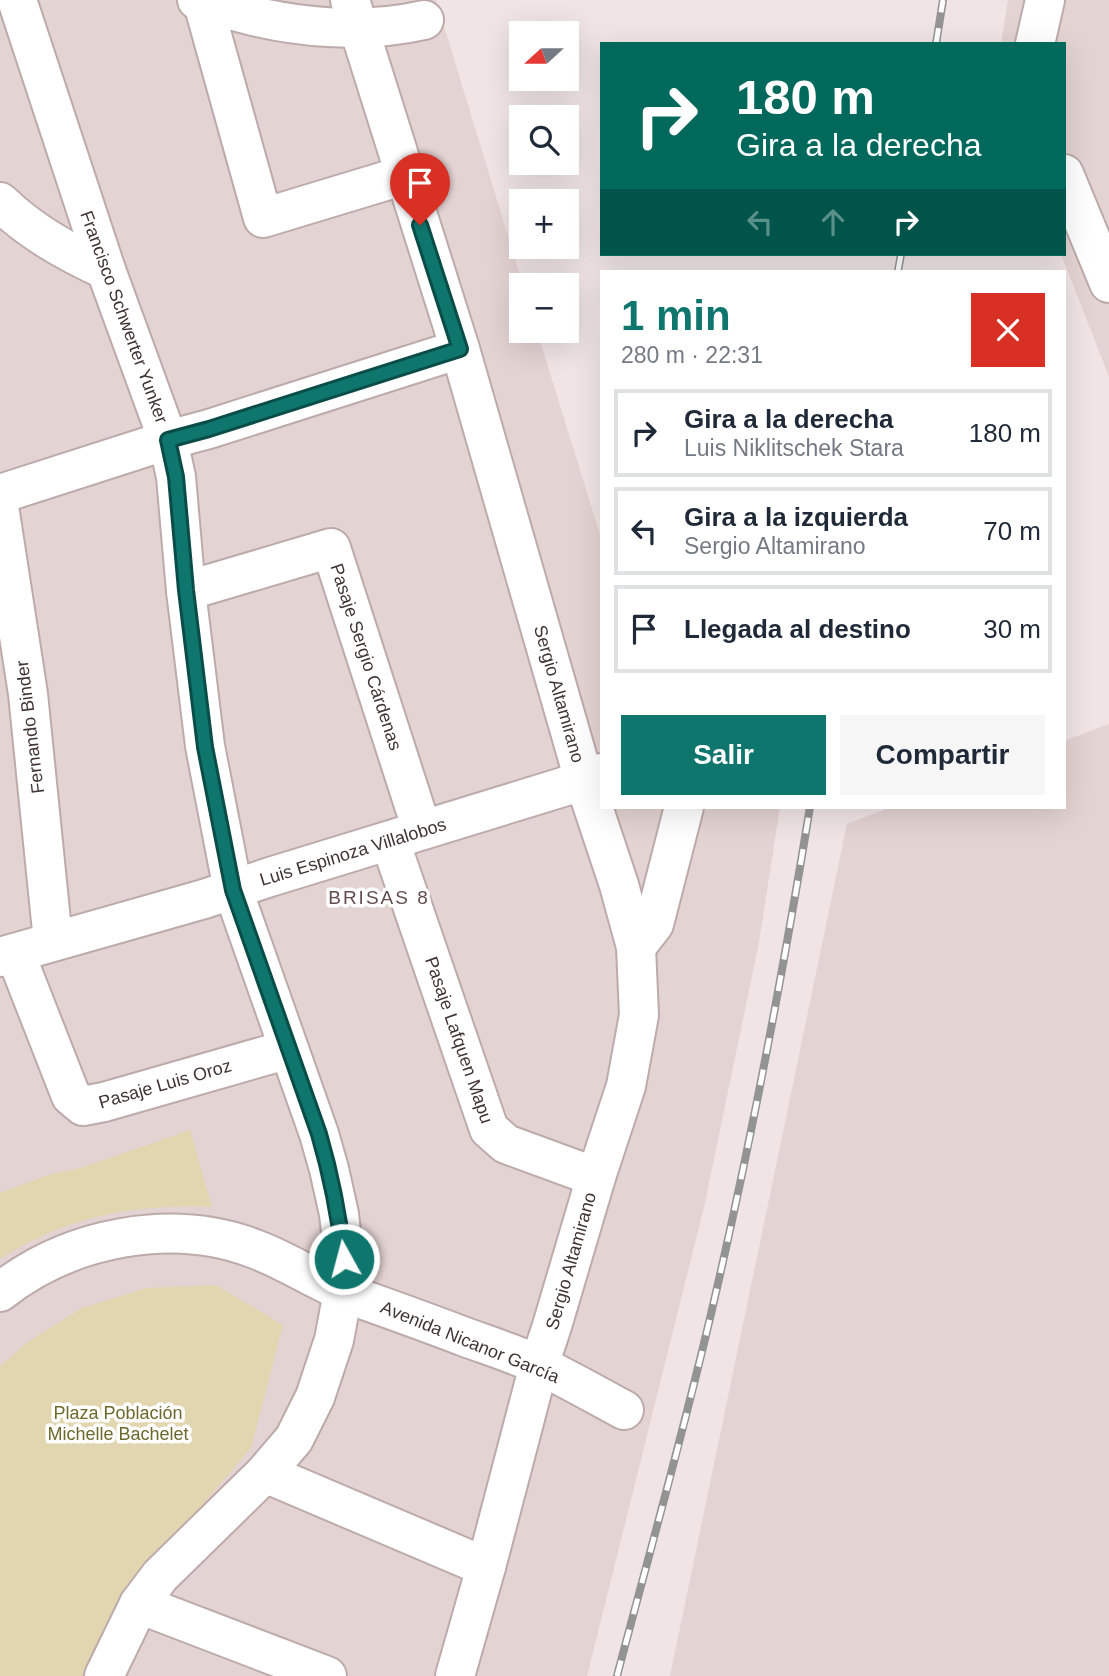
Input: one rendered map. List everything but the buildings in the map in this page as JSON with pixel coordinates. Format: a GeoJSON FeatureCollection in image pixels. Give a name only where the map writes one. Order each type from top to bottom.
{"type":"FeatureCollection","features":[{"type":"Feature","properties":{"kind":"street","name":"Francisco Schwerter Yunker"},"geometry":{"type":"LineString","coordinates":[[17,0],[106,270],[168,440],[176,477],[186,590],[205,747],[233,890],[319,1134],[339,1214],[344,1259],[343,1292],[334,1340],[315,1397],[294,1439],[265,1473],[160,1576],[139,1604],[104,1676]]}},
{"type":"Feature","properties":{"kind":"street"},"geometry":{"type":"LineString","coordinates":[[1035,42],[1045,0]]}},
{"type":"Feature","properties":{"kind":"street"},"geometry":{"type":"LineString","coordinates":[[200,1],[257,18],[305,25],[355,14],[389,26],[424,20]]}},
{"type":"Feature","properties":{"kind":"street"},"geometry":{"type":"LineString","coordinates":[[200,1],[262,218],[405,175]]}},
{"type":"Feature","properties":{"kind":"street","name":"Sergio Altamirano"},"geometry":{"type":"LineString","coordinates":[[355,14],[600,806]]}},
{"type":"Feature","properties":{"kind":"street"},"geometry":{"type":"LineString","coordinates":[[1066,179],[1109,283]]}},
{"type":"Feature","properties":{"kind":"street"},"geometry":{"type":"LineString","coordinates":[[0,202],[39,234],[71,254],[106,270]]}},
{"type":"Feature","properties":{"kind":"street"},"geometry":{"type":"LineString","coordinates":[[0,494],[460,349]]}},
{"type":"Feature","properties":{"kind":"street","name":"Fernando Binder"},"geometry":{"type":"LineString","coordinates":[[0,513],[14,695],[52,941]]}},
{"type":"Feature","properties":{"kind":"street","name":"Pasaje Sergio Cárdenas"},"geometry":{"type":"LineString","coordinates":[[186,590],[331,548],[406,835]]}},
{"type":"Feature","properties":{"kind":"street","name":"Luis Espinoza Villalobos"},"geometry":{"type":"LineString","coordinates":[[7,955],[204,900],[593,776]]}},
{"type":"Feature","properties":{"kind":"street","name":"Sergio Altamirano"},"geometry":{"type":"LineString","coordinates":[[454,1676],[486,1567],[539,1365],[625,1086],[639,1015],[636,947],[601,809]]}},
{"type":"Feature","properties":{"kind":"street"},"geometry":{"type":"LineString","coordinates":[[636,947],[654,924],[683,809]]}},
{"type":"Feature","properties":{"kind":"street","name":"Pasaje Lafquen Mapu"},"geometry":{"type":"LineString","coordinates":[[406,835],[489,1129],[506,1144],[596,1177]]}},
{"type":"Feature","properties":{"kind":"street","name":"Pasaje Luis Oroz"},"geometry":{"type":"LineString","coordinates":[[7,955],[71,1096],[83,1106],[289,1049]]}},
{"type":"Feature","properties":{"kind":"street","name":"Avenida Nicanor García"},"geometry":{"type":"LineString","coordinates":[[0,1292],[32,1270],[97,1243],[131,1236],[162,1234],[222,1240],[251,1247],[343,1292],[539,1365],[624,1410]]}},
{"type":"Feature","properties":{"kind":"street"},"geometry":{"type":"LineString","coordinates":[[265,1473],[486,1567]]}},
{"type":"Feature","properties":{"kind":"street"},"geometry":{"type":"LineString","coordinates":[[139,1604],[327,1676]]}},
{"type":"Feature","properties":{"kind":"shaded area"},"geometry":{"type":"Polygon","coordinates":[[[0,0],[436,0],[509,239],[509,259],[515,259],[519,273],[509,273],[509,343],[541,343],[600,535],[600,809],[780,809],[759,942],[704,1207],[587,1676],[0,1676],[0,0]]]}},
{"type":"Feature","properties":{"kind":"shaded area"},"geometry":{"type":"Polygon","coordinates":[[[1008,0],[1109,0],[1109,377],[1062,256],[1066,256],[1066,42],[1001,42],[1008,0]]]}},
{"type":"Feature","properties":{"kind":"shaded area"},"geometry":{"type":"Polygon","coordinates":[[[1109,724],[1109,1676],[670,1676],[847,824],[886,809],[1066,809],[1066,740],[1109,724]]]}},
{"type":"Feature","properties":{"kind":"green space"},"geometry":{"type":"Polygon","coordinates":[[[190,1130],[212,1207],[155,1208],[102,1216],[51,1232],[0,1259],[0,1193],[190,1130]]]}},
{"type":"Feature","properties":{"kind":"green space","name":"Plaza Población Michelle Bachelet"},"geometry":{"type":"Polygon","coordinates":[[[216,1285],[283,1325],[251,1448],[126,1594],[87,1676],[0,1676],[0,1366],[29,1341],[82,1308],[147,1288],[216,1285]]]}},
{"type":"Feature","properties":{"kind":"railway"},"geometry":{"type":"LineString","coordinates":[[936,42],[943,0]]}},
{"type":"Feature","properties":{"kind":"railway"},"geometry":{"type":"LineString","coordinates":[[898,270],[901,256]]}},
{"type":"Feature","properties":{"kind":"railway"},"geometry":{"type":"LineString","coordinates":[[617,1676],[691,1395],[728,1239],[766,1055],[810,809]]}},
{"type":"Feature","properties":{"kind":"district","name":"BRISAS 8"},"geometry":{"type":"Point","coordinates":[379,897]}},
{"type":"Feature","properties":{"kind":"route"},"geometry":{"type":"LineString","coordinates":[[344,1259],[339,1214],[319,1134],[233,890],[205,747],[186,590],[176,477],[168,440],[460,349],[420,225]]}}]}
